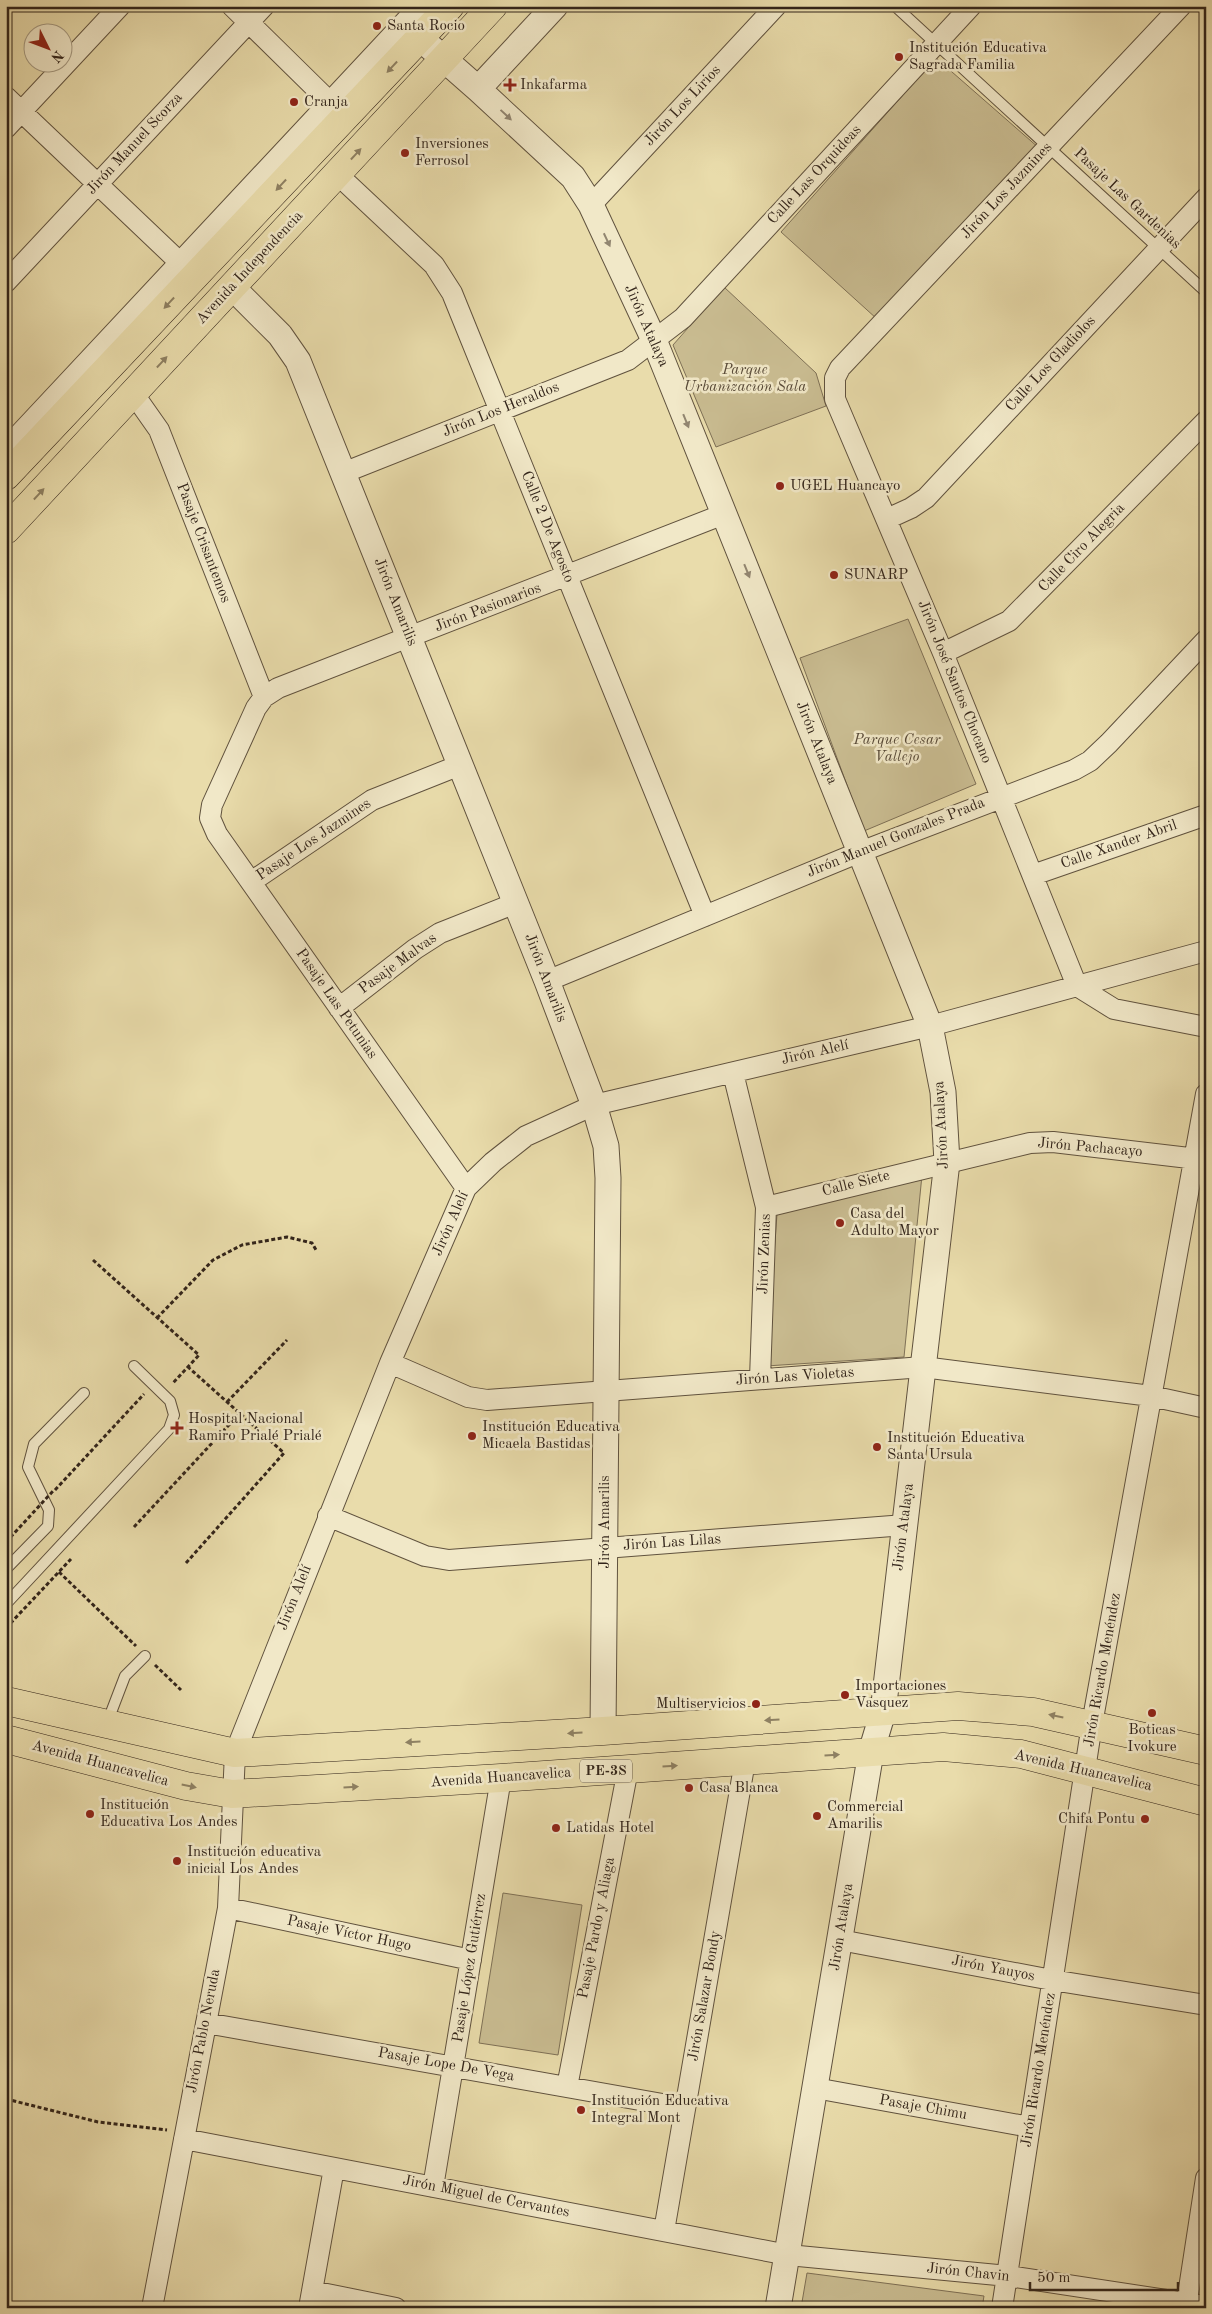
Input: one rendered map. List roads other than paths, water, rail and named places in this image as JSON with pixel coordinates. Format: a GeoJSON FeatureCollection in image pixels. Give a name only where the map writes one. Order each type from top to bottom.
{"type":"FeatureCollection","features":[{"type":"Feature","properties":{"kind":"main road","name":"Avenida Independencia"},"geometry":{"type":"LineString","coordinates":[[6,530],[494,6]]}},
{"type":"Feature","properties":{"kind":"main road"},"geometry":{"type":"LineString","coordinates":[[6,476],[13,447],[188,270],[338,110],[420,38],[440,8]]}},
{"type":"Feature","properties":{"kind":"main road"},"geometry":{"type":"LineString","coordinates":[[6,1701],[234,1753],[603,1731],[958,1706],[1033,1712],[1206,1751]]}},
{"type":"Feature","properties":{"kind":"main road"},"geometry":{"type":"LineString","coordinates":[[72,1756],[95,1721]]}},
{"type":"Feature","properties":{"kind":"main road","name":"Avenida Huancavelica"},"geometry":{"type":"LineString","coordinates":[[6,1739],[186,1786],[232,1794],[501,1778],[943,1747],[1021,1754],[1206,1802]]}},
{"type":"Feature","properties":{"kind":"street"},"geometry":{"type":"LineString","coordinates":[[6,128],[120,6]]}},
{"type":"Feature","properties":{"kind":"street"},"geometry":{"type":"LineString","coordinates":[[232,6],[338,110],[440,8]]}},
{"type":"Feature","properties":{"kind":"street","name":"Jirón Manuel Scorza"},"geometry":{"type":"LineString","coordinates":[[6,282],[264,6]]}},
{"type":"Feature","properties":{"kind":"street"},"geometry":{"type":"LineString","coordinates":[[478,89],[555,6]]}},
{"type":"Feature","properties":{"kind":"street","name":"Jirón Los Lirios"},"geometry":{"type":"LineString","coordinates":[[590,205],[776,6]]}},
{"type":"Feature","properties":{"kind":"street","name":"Calle Las Orquideas"},"geometry":{"type":"LineString","coordinates":[[654,340],[683,318],[971,6]]}},
{"type":"Feature","properties":{"kind":"street","name":"Jirón Los Jazmines"},"geometry":{"type":"LineString","coordinates":[[835,378],[840,368],[1181,6]]}},
{"type":"Feature","properties":{"kind":"street","name":"Jirón Atalaya"},"geometry":{"type":"LineString","coordinates":[[420,38],[573,177],[590,205],[654,340],[930,1026],[943,1092],[946,1162],[883,1712],[871,1752],[778,2308]]}},
{"type":"Feature","properties":{"kind":"street"},"geometry":{"type":"LineString","coordinates":[[6,97],[188,270]]}},
{"type":"Feature","properties":{"kind":"street","name":"Calle 2 De Agosto"},"geometry":{"type":"LineString","coordinates":[[337,174],[434,265],[452,293],[705,916]]}},
{"type":"Feature","properties":{"kind":"street","name":"Calle Los Gladiolos"},"geometry":{"type":"LineString","coordinates":[[887,519],[911,508],[926,498],[1206,198]]}},
{"type":"Feature","properties":{"kind":"street","name":"Jirón Amarilis"},"geometry":{"type":"LineString","coordinates":[[232,287],[280,335],[298,361],[548,981],[594,1106],[606,1146],[608,1178],[603,1731]]}},
{"type":"Feature","properties":{"kind":"street","name":"Jirón Los Heraldos"},"geometry":{"type":"LineString","coordinates":[[343,473],[628,360],[654,340]]}},
{"type":"Feature","properties":{"kind":"street","name":"Jirón José Santos Chocano"},"geometry":{"type":"LineString","coordinates":[[835,378],[835,399],[944,653],[1078,986]]}},
{"type":"Feature","properties":{"kind":"street","name":"Pasaje Crisantemos"},"geometry":{"type":"LineString","coordinates":[[133,393],[159,430],[264,697]]}},
{"type":"Feature","properties":{"kind":"street","name":"Calle Ciro Alegria"},"geometry":{"type":"LineString","coordinates":[[944,653],[1010,621],[1206,421]]}},
{"type":"Feature","properties":{"kind":"street","name":"Jirón Pasionarios"},"geometry":{"type":"LineString","coordinates":[[264,697],[278,688],[724,514]]}},
{"type":"Feature","properties":{"kind":"street","name":"Jirón Manuel Gonzales Prada"},"geometry":{"type":"LineString","coordinates":[[548,981],[860,852],[1001,796],[1074,770],[1090,761],[1206,640]]}},
{"type":"Feature","properties":{"kind":"street","name":"Pasaje Las Petunias"},"geometry":{"type":"LineString","coordinates":[[264,697],[256,708],[212,805],[210,818],[217,834],[466,1188]]}},
{"type":"Feature","properties":{"kind":"street","name":"Pasaje Los Jazmines"},"geometry":{"type":"LineString","coordinates":[[251,882],[372,800],[460,765]]}},
{"type":"Feature","properties":{"kind":"street","name":"Calle Xander Abril"},"geometry":{"type":"LineString","coordinates":[[1033,875],[1206,815]]}},
{"type":"Feature","properties":{"kind":"street","name":"Pasaje Malvas"},"geometry":{"type":"LineString","coordinates":[[339,1008],[415,949],[440,933],[516,903]]}},
{"type":"Feature","properties":{"kind":"street","name":"Jirón Alelí"},"geometry":{"type":"LineString","coordinates":[[234,1753],[390,1363],[466,1188],[493,1162],[526,1136],[594,1106],[930,1026],[1206,951]]}},
{"type":"Feature","properties":{"kind":"street"},"geometry":{"type":"LineString","coordinates":[[1078,986],[1114,1009],[1206,1027]]}},
{"type":"Feature","properties":{"kind":"street","name":"Jirón Zenias"},"geometry":{"type":"LineString","coordinates":[[733,1072],[766,1206],[760,1379]]}},
{"type":"Feature","properties":{"kind":"street","name":"Jirón Ricardo Menéndez"},"geometry":{"type":"LineString","coordinates":[[1002,2308],[1052,1980],[1087,1770],[1092,1724],[1151,1396],[1200,1159],[1206,1094]]}},
{"type":"Feature","properties":{"kind":"street","name":"Jirón Pachacayo"},"geometry":{"type":"LineString","coordinates":[[946,1162],[1030,1143],[1054,1142],[1200,1159]]}},
{"type":"Feature","properties":{"kind":"street","name":"Calle Siete"},"geometry":{"type":"LineString","coordinates":[[766,1206],[946,1162]]}},
{"type":"Feature","properties":{"kind":"street","name":"Jirón Las Violetas"},"geometry":{"type":"LineString","coordinates":[[390,1363],[468,1397],[487,1400],[923,1367],[1151,1396],[1206,1408]]}},
{"type":"Feature","properties":{"kind":"street","name":"Jirón Las Lilas"},"geometry":{"type":"LineString","coordinates":[[328,1516],[425,1556],[449,1560],[905,1525]]}},
{"type":"Feature","properties":{"kind":"street","name":"Jirón Pablo Neruda"},"geometry":{"type":"LineString","coordinates":[[152,2308],[228,1908],[234,1753]]}},
{"type":"Feature","properties":{"kind":"street","name":"Jirón Salazar Bondy"},"geometry":{"type":"LineString","coordinates":[[664,2231],[746,1761]]}},
{"type":"Feature","properties":{"kind":"street","name":"Pasaje Pardo y Aliaga"},"geometry":{"type":"LineString","coordinates":[[567,2087],[628,1769]]}},
{"type":"Feature","properties":{"kind":"street","name":"Pasaje López Gutiérrez"},"geometry":{"type":"LineString","coordinates":[[433,2187],[501,1778]]}},
{"type":"Feature","properties":{"kind":"street","name":"Pasaje Víctor Hugo"},"geometry":{"type":"LineString","coordinates":[[228,1908],[471,1960]]}},
{"type":"Feature","properties":{"kind":"street","name":"Jirón Yauyos"},"geometry":{"type":"LineString","coordinates":[[840,1940],[1052,1980],[1206,2005]]}},
{"type":"Feature","properties":{"kind":"street","name":"Pasaje Lope De Vega"},"geometry":{"type":"LineString","coordinates":[[206,2023],[685,2108]]}},
{"type":"Feature","properties":{"kind":"street","name":"Pasaje Chimu"},"geometry":{"type":"LineString","coordinates":[[815,2088],[1030,2127]]}},
{"type":"Feature","properties":{"kind":"street","name":"Jirón Miguel de Cervantes"},"geometry":{"type":"LineString","coordinates":[[184,2136],[334,2168],[788,2255]]}},
{"type":"Feature","properties":{"kind":"street"},"geometry":{"type":"LineString","coordinates":[[334,2168],[311,2299],[396,2308]]}},
{"type":"Feature","properties":{"kind":"street"},"geometry":{"type":"LineString","coordinates":[[1193,2305],[1206,2178]]}},
{"type":"Feature","properties":{"kind":"street","name":"Jirón Chavin"},"geometry":{"type":"LineString","coordinates":[[788,2255],[1008,2276],[1193,2305]]}},
{"type":"Feature","properties":{"kind":"lane","name":"Pasaje Las Gardenias"},"geometry":{"type":"LineString","coordinates":[[895,6],[1206,292]]}},
{"type":"Feature","properties":{"kind":"lane"},"geometry":{"type":"LineString","coordinates":[[6,1604],[168,1429],[174,1415],[170,1401],[134,1366]]}},
{"type":"Feature","properties":{"kind":"lane"},"geometry":{"type":"LineString","coordinates":[[6,1569],[48,1526],[49,1510],[28,1467],[34,1444],[84,1393]]}},
{"type":"Feature","properties":{"kind":"lane"},"geometry":{"type":"LineString","coordinates":[[95,1721],[125,1676],[145,1656]]}},
{"type":"Feature","properties":{"kind":"place","name":"Santa Rocio"},"geometry":{"type":"Point","coordinates":[377,26]}},
{"type":"Feature","properties":{"kind":"place","name":"Institución Educativa Sagrada Familia"},"geometry":{"type":"Point","coordinates":[899,57]}},
{"type":"Feature","properties":{"kind":"place","name":"Inkafarma"},"geometry":{"type":"Point","coordinates":[510,85]}},
{"type":"Feature","properties":{"kind":"place","name":"Cranja"},"geometry":{"type":"Point","coordinates":[294,102]}},
{"type":"Feature","properties":{"kind":"place","name":"Inversiones Ferrosol"},"geometry":{"type":"Point","coordinates":[405,153]}},
{"type":"Feature","properties":{"kind":"place","name":"UGEL Huancayo"},"geometry":{"type":"Point","coordinates":[780,486]}},
{"type":"Feature","properties":{"kind":"place","name":"SUNARP"},"geometry":{"type":"Point","coordinates":[834,575]}},
{"type":"Feature","properties":{"kind":"place","name":"Casa del Adulto Mayor"},"geometry":{"type":"Point","coordinates":[840,1223]}},
{"type":"Feature","properties":{"kind":"place","name":"Hospital Nacional Ramiro Prialé Prialé"},"geometry":{"type":"Point","coordinates":[177,1428]}},
{"type":"Feature","properties":{"kind":"place","name":"Institución Educativa Micaela Bastidas"},"geometry":{"type":"Point","coordinates":[472,1436]}},
{"type":"Feature","properties":{"kind":"place","name":"Institución Educativa Santa Ursula"},"geometry":{"type":"Point","coordinates":[877,1447]}},
{"type":"Feature","properties":{"kind":"place","name":"Importaciones Vasquez"},"geometry":{"type":"Point","coordinates":[845,1695]}},
{"type":"Feature","properties":{"kind":"place","name":"Multiservicios"},"geometry":{"type":"Point","coordinates":[756,1704]}},
{"type":"Feature","properties":{"kind":"place","name":"Boticas Ivokure"},"geometry":{"type":"Point","coordinates":[1152,1713]}},
{"type":"Feature","properties":{"kind":"place","name":"Casa Blanca"},"geometry":{"type":"Point","coordinates":[689,1788]}},
{"type":"Feature","properties":{"kind":"place","name":"Institución Educativa Los Andes"},"geometry":{"type":"Point","coordinates":[90,1814]}},
{"type":"Feature","properties":{"kind":"place","name":"Commercial Amarilis"},"geometry":{"type":"Point","coordinates":[817,1816]}},
{"type":"Feature","properties":{"kind":"place","name":"Chifa Pontu"},"geometry":{"type":"Point","coordinates":[1145,1819]}},
{"type":"Feature","properties":{"kind":"place","name":"Latidas Hotel"},"geometry":{"type":"Point","coordinates":[556,1828]}},
{"type":"Feature","properties":{"kind":"place","name":"Institución educativa inicial Los Andes"},"geometry":{"type":"Point","coordinates":[177,1861]}},
{"type":"Feature","properties":{"kind":"place","name":"Institución Educativa Integral Mont"},"geometry":{"type":"Point","coordinates":[581,2110]}},
{"type":"Feature","properties":{"kind":"park label","name":"Parque Urbanización Sala"},"geometry":{"type":"Point","coordinates":[745,378]}},
{"type":"Feature","properties":{"kind":"park label","name":"Parque Cesar Vallejo"},"geometry":{"type":"Point","coordinates":[897,748]}}]}
